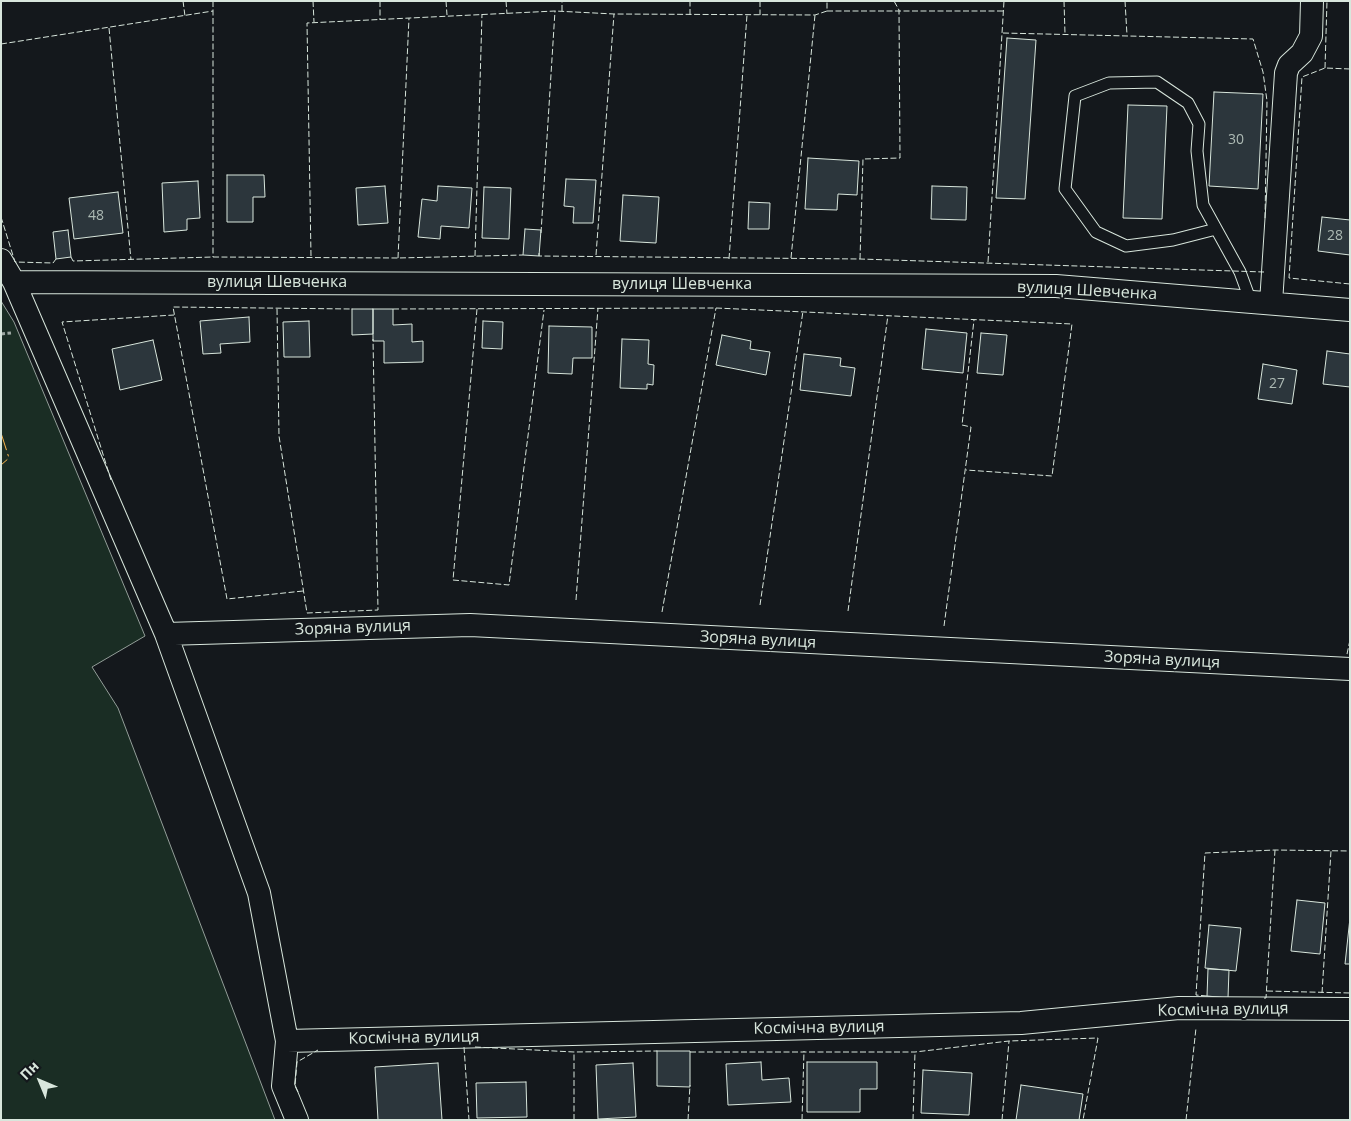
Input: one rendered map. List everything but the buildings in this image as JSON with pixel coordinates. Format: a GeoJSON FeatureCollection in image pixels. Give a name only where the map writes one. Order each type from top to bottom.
{"type":"FeatureCollection","features":[{"type":"Feature","properties":{"kind":"street"},"geometry":{"type":"LineString","coordinates":[[1261,303],[1286,73],[1289,65],[1302,52],[1311,36],[1312,1]]}},
{"type":"Feature","properties":{"kind":"street"},"geometry":{"type":"LineString","coordinates":[[1,260],[14,282],[166,634],[258,893],[287,1041],[283,1086],[297,1120]]}},
{"type":"Feature","properties":{"kind":"street","name":"вулиця Шевченка"},"geometry":{"type":"LineString","coordinates":[[14,282],[1056,286],[1350,310]]}},
{"type":"Feature","properties":{"kind":"street","name":"Зоряна вулиця"},"geometry":{"type":"LineString","coordinates":[[166,634],[470,625],[1350,669]]}},
{"type":"Feature","properties":{"kind":"street","name":"Космічна вулиця"},"geometry":{"type":"LineString","coordinates":[[287,1041],[1021,1023],[1179,1008],[1350,1009]]}},
{"type":"Feature","properties":{"kind":"lane"},"geometry":{"type":"LineString","coordinates":[[1216,229],[1172,240],[1126,246],[1096,232],[1065,189],[1075,96],[1109,83],[1157,82],[1188,103],[1199,124],[1198,151],[1203,205],[1240,272],[1261,303]]}},
{"type":"Feature","properties":{"kind":"green space"},"geometry":{"type":"Polygon","coordinates":[[[1,301],[14,322],[145,636],[92,667],[118,708],[275,1120],[1,1120],[1,301]]]}},
{"type":"Feature","properties":{"kind":"fence"},"geometry":{"type":"LineString","coordinates":[[183,1],[185,16]]}},
{"type":"Feature","properties":{"kind":"fence"},"geometry":{"type":"LineString","coordinates":[[213,1],[213,257]]}},
{"type":"Feature","properties":{"kind":"fence"},"geometry":{"type":"LineString","coordinates":[[313,1],[314,22]]}},
{"type":"Feature","properties":{"kind":"fence"},"geometry":{"type":"LineString","coordinates":[[380,1],[380,20]]}},
{"type":"Feature","properties":{"kind":"fence"},"geometry":{"type":"LineString","coordinates":[[446,1],[447,15]]}},
{"type":"Feature","properties":{"kind":"fence"},"geometry":{"type":"LineString","coordinates":[[506,1],[507,14]]}},
{"type":"Feature","properties":{"kind":"fence"},"geometry":{"type":"LineString","coordinates":[[562,1],[562,11]]}},
{"type":"Feature","properties":{"kind":"fence"},"geometry":{"type":"LineString","coordinates":[[690,1],[690,15]]}},
{"type":"Feature","properties":{"kind":"fence"},"geometry":{"type":"LineString","coordinates":[[760,1],[760,15]]}},
{"type":"Feature","properties":{"kind":"fence"},"geometry":{"type":"LineString","coordinates":[[311,256],[307,23],[555,11],[614,14],[815,15],[827,11],[827,1]]}},
{"type":"Feature","properties":{"kind":"fence"},"geometry":{"type":"LineString","coordinates":[[860,259],[863,159],[900,158],[899,10],[894,1]]}},
{"type":"Feature","properties":{"kind":"fence"},"geometry":{"type":"LineString","coordinates":[[988,262],[1004,1]]}},
{"type":"Feature","properties":{"kind":"fence"},"geometry":{"type":"LineString","coordinates":[[1064,1],[1065,34]]}},
{"type":"Feature","properties":{"kind":"fence"},"geometry":{"type":"LineString","coordinates":[[1125,1],[1127,35]]}},
{"type":"Feature","properties":{"kind":"fence"},"geometry":{"type":"LineString","coordinates":[[1325,68],[1327,1]]}},
{"type":"Feature","properties":{"kind":"fence"},"geometry":{"type":"LineString","coordinates":[[1,44],[213,11]]}},
{"type":"Feature","properties":{"kind":"fence"},"geometry":{"type":"LineString","coordinates":[[541,233],[555,11]]}},
{"type":"Feature","properties":{"kind":"fence"},"geometry":{"type":"LineString","coordinates":[[827,11],[1005,11]]}},
{"type":"Feature","properties":{"kind":"fence"},"geometry":{"type":"LineString","coordinates":[[475,256],[482,14]]}},
{"type":"Feature","properties":{"kind":"fence"},"geometry":{"type":"LineString","coordinates":[[596,255],[614,14]]}},
{"type":"Feature","properties":{"kind":"fence"},"geometry":{"type":"LineString","coordinates":[[729,259],[747,15]]}},
{"type":"Feature","properties":{"kind":"fence"},"geometry":{"type":"LineString","coordinates":[[791,258],[815,15]]}},
{"type":"Feature","properties":{"kind":"fence"},"geometry":{"type":"LineString","coordinates":[[398,258],[409,18]]}},
{"type":"Feature","properties":{"kind":"fence"},"geometry":{"type":"LineString","coordinates":[[109,28],[131,260]]}},
{"type":"Feature","properties":{"kind":"fence"},"geometry":{"type":"LineString","coordinates":[[1003,33],[1253,39],[1263,72],[1267,101],[1265,219]]}},
{"type":"Feature","properties":{"kind":"fence"},"geometry":{"type":"LineString","coordinates":[[1350,69],[1325,68],[1302,77],[1289,278],[1350,284]]}},
{"type":"Feature","properties":{"kind":"fence"},"geometry":{"type":"LineString","coordinates":[[1,217],[15,262],[53,263],[56,259]]}},
{"type":"Feature","properties":{"kind":"fence"},"geometry":{"type":"LineString","coordinates":[[539,253],[539,256],[860,259],[1264,272]]}},
{"type":"Feature","properties":{"kind":"fence"},"geometry":{"type":"LineString","coordinates":[[71,257],[73,261],[213,257],[398,258],[523,255]]}},
{"type":"Feature","properties":{"kind":"fence"},"geometry":{"type":"LineString","coordinates":[[303,591],[227,599],[173,307],[352,309]]}},
{"type":"Feature","properties":{"kind":"fence"},"geometry":{"type":"LineString","coordinates":[[576,600],[598,308]]}},
{"type":"Feature","properties":{"kind":"fence"},"geometry":{"type":"LineString","coordinates":[[393,309],[716,308],[1072,324],[1052,476],[966,470]]}},
{"type":"Feature","properties":{"kind":"fence"},"geometry":{"type":"LineString","coordinates":[[662,612],[716,308]]}},
{"type":"Feature","properties":{"kind":"fence"},"geometry":{"type":"LineString","coordinates":[[277,309],[279,436],[307,613],[378,610],[373,339]]}},
{"type":"Feature","properties":{"kind":"fence"},"geometry":{"type":"LineString","coordinates":[[477,309],[453,580],[509,585],[544,310]]}},
{"type":"Feature","properties":{"kind":"fence"},"geometry":{"type":"LineString","coordinates":[[760,605],[803,311]]}},
{"type":"Feature","properties":{"kind":"fence"},"geometry":{"type":"LineString","coordinates":[[111,480],[62,322],[174,315]]}},
{"type":"Feature","properties":{"kind":"fence"},"geometry":{"type":"LineString","coordinates":[[848,611],[888,315]]}},
{"type":"Feature","properties":{"kind":"fence"},"geometry":{"type":"LineString","coordinates":[[944,626],[971,427],[962,425],[974,320]]}},
{"type":"Feature","properties":{"kind":"fence"},"geometry":{"type":"LineString","coordinates":[[1350,640],[1347,654],[1350,654]]}},
{"type":"Feature","properties":{"kind":"fence"},"geometry":{"type":"LineString","coordinates":[[1207,996],[1196,995],[1205,853],[1275,850],[1350,851]]}},
{"type":"Feature","properties":{"kind":"fence"},"geometry":{"type":"LineString","coordinates":[[1264,998],[1266,998],[1275,850]]}},
{"type":"Feature","properties":{"kind":"fence"},"geometry":{"type":"LineString","coordinates":[[1322,993],[1331,851]]}},
{"type":"Feature","properties":{"kind":"fence"},"geometry":{"type":"LineString","coordinates":[[1267,991],[1350,993]]}},
{"type":"Feature","properties":{"kind":"fence"},"geometry":{"type":"LineString","coordinates":[[1186,1120],[1196,1028]]}},
{"type":"Feature","properties":{"kind":"fence"},"geometry":{"type":"LineString","coordinates":[[690,1052],[915,1052],[1009,1041],[1098,1038],[1083,1120]]}},
{"type":"Feature","properties":{"kind":"fence"},"geometry":{"type":"LineString","coordinates":[[1002,1120],[1009,1041]]}},
{"type":"Feature","properties":{"kind":"fence"},"geometry":{"type":"LineString","coordinates":[[464,1047],[469,1120]]}},
{"type":"Feature","properties":{"kind":"fence"},"geometry":{"type":"LineString","coordinates":[[475,1047],[574,1052],[657,1051]]}},
{"type":"Feature","properties":{"kind":"fence"},"geometry":{"type":"LineString","coordinates":[[298,1092],[295,1086],[297,1062],[318,1050]]}},
{"type":"Feature","properties":{"kind":"fence"},"geometry":{"type":"LineString","coordinates":[[802,1120],[804,1051]]}},
{"type":"Feature","properties":{"kind":"fence"},"geometry":{"type":"LineString","coordinates":[[574,1052],[574,1120]]}},
{"type":"Feature","properties":{"kind":"fence"},"geometry":{"type":"LineString","coordinates":[[913,1120],[915,1052]]}},
{"type":"Feature","properties":{"kind":"fence"},"geometry":{"type":"LineString","coordinates":[[688,1120],[690,1085]]}},
{"type":"Feature","properties":{"kind":"power"},"geometry":{"type":"LineString","coordinates":[[1,433],[9,458],[1,465]]}}]}
